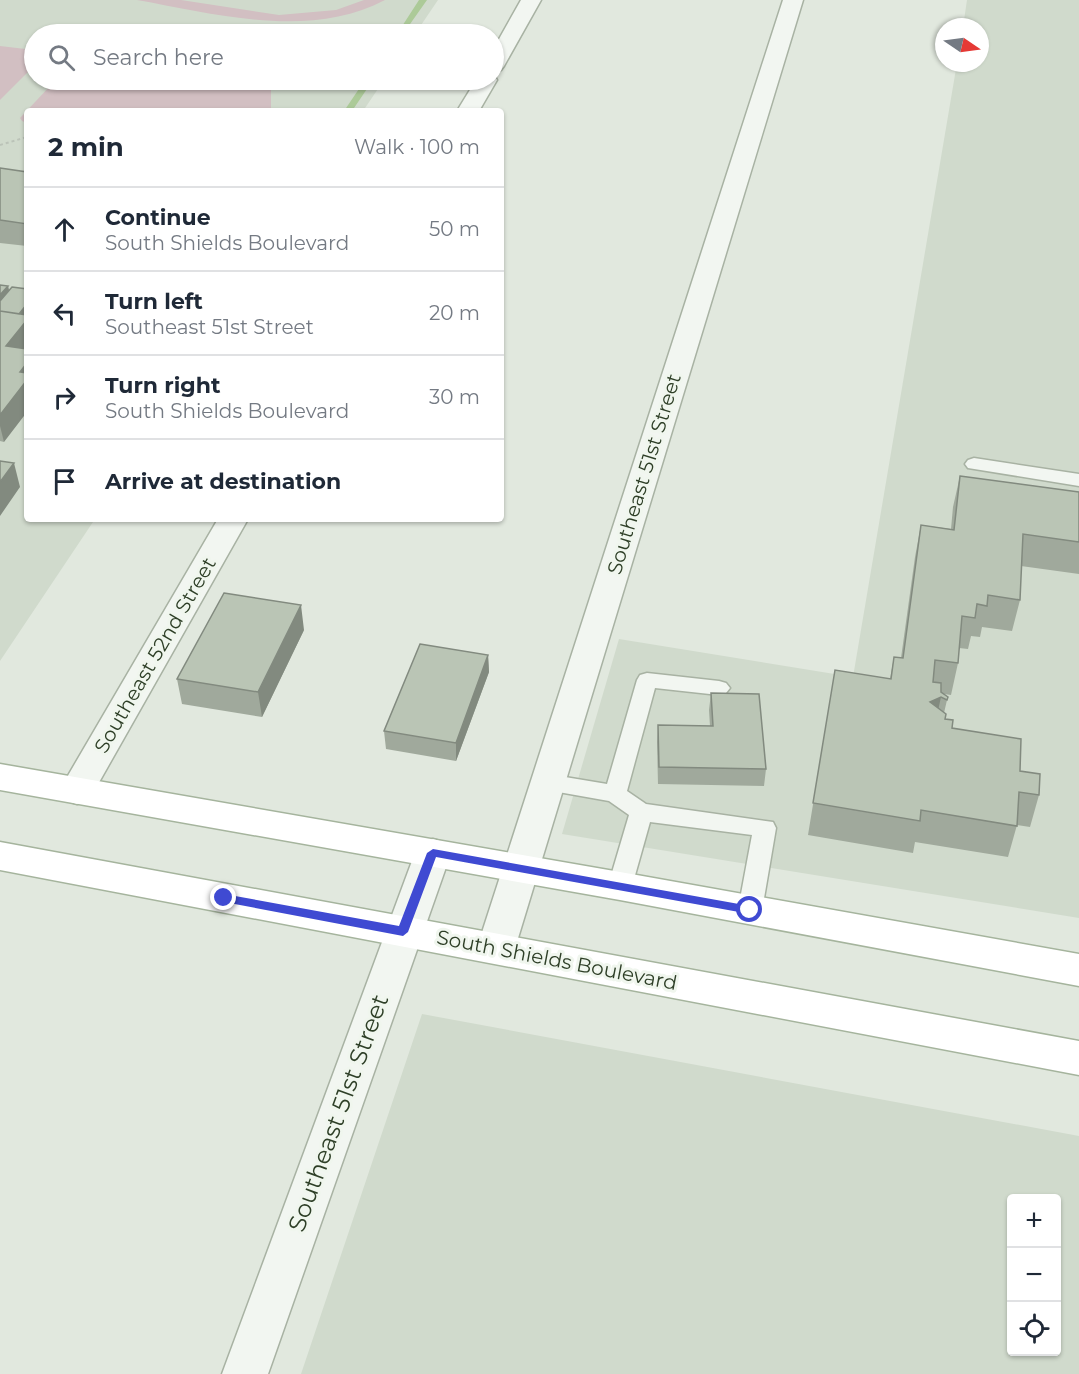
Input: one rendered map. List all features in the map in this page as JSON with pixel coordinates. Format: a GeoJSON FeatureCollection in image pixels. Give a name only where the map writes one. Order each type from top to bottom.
{"type":"FeatureCollection","features":[{"type":"Feature","properties":{"kind":"main road"},"geometry":{"type":"LineString","coordinates":[[0,777],[520,868],[1079,970]]}},
{"type":"Feature","properties":{"kind":"main road","name":"South Shields Boulevard"},"geometry":{"type":"LineString","coordinates":[[0,856],[1079,1058]]}},
{"type":"Feature","properties":{"kind":"street"},"geometry":{"type":"LineString","coordinates":[[504,48],[531,0]]}},
{"type":"Feature","properties":{"kind":"street","name":"Southeast 51st Street"},"geometry":{"type":"LineString","coordinates":[[496,948],[793,0]]}},
{"type":"Feature","properties":{"kind":"street"},"geometry":{"type":"LineString","coordinates":[[470,108],[480,90]]}},
{"type":"Feature","properties":{"kind":"street","name":"Southeast 52nd Street"},"geometry":{"type":"LineString","coordinates":[[77,791],[231,522]]}},
{"type":"Feature","properties":{"kind":"street","name":"Southeast 51st Street"},"geometry":{"type":"LineString","coordinates":[[245,1374],[433,853]]}},
{"type":"Feature","properties":{"kind":"lane"},"geometry":{"type":"LineString","coordinates":[[974,464],[1079,480]]}},
{"type":"Feature","properties":{"kind":"lane"},"geometry":{"type":"LineString","coordinates":[[615,794],[647,680],[719,688]]}},
{"type":"Feature","properties":{"kind":"lane"},"geometry":{"type":"LineString","coordinates":[[547,782],[615,794],[641,812],[765,828],[750,910]]}},
{"type":"Feature","properties":{"kind":"lane"},"geometry":{"type":"LineString","coordinates":[[620,886],[641,812]]}},
{"type":"Feature","properties":{"kind":"path"},"geometry":{"type":"LineString","coordinates":[[0,145],[24,138]]}},
{"type":"Feature","properties":{"kind":"shaded area"},"geometry":{"type":"Polygon","coordinates":[[[0,0],[438,0],[422,24],[24,24],[24,90],[377,90],[365,108],[24,108],[24,522],[93,522],[0,661],[0,0]]]}},
{"type":"Feature","properties":{"kind":"shaded area"},"geometry":{"type":"Polygon","coordinates":[[[137,0],[181,0],[279,15],[336,10],[364,0],[385,0],[356,12],[325,19],[294,21],[230,17],[137,0]]]}},
{"type":"Feature","properties":{"kind":"shaded area"},"geometry":{"type":"Polygon","coordinates":[[[967,0],[1079,0],[1079,918],[562,834],[619,639],[853,677],[955,72],[989,72],[989,18],[964,18],[967,0]]]}},
{"type":"Feature","properties":{"kind":"shaded area"},"geometry":{"type":"Polygon","coordinates":[[[0,46],[24,49],[24,76],[0,100],[0,46]]]}},
{"type":"Feature","properties":{"kind":"shaded area"},"geometry":{"type":"Polygon","coordinates":[[[46,90],[271,90],[271,108],[29,108],[46,90]]]}},
{"type":"Feature","properties":{"kind":"shaded area"},"geometry":{"type":"Polygon","coordinates":[[[422,1014],[1079,1136],[1079,1374],[301,1374],[422,1014]]]}},
{"type":"Feature","properties":{"kind":"building"},"geometry":{"type":"Polygon","coordinates":[[[0,168],[24,172],[24,224],[0,220],[0,168]]]}},
{"type":"Feature","properties":{"kind":"building"},"geometry":{"type":"Polygon","coordinates":[[[0,285],[8,286],[0,295],[0,285]]]}},
{"type":"Feature","properties":{"kind":"building"},"geometry":{"type":"Polygon","coordinates":[[[12,287],[24,289],[24,308],[19,314],[0,311],[0,301],[12,287]]]}},
{"type":"Feature","properties":{"kind":"building"},"geometry":{"type":"Polygon","coordinates":[[[0,311],[24,315],[24,324],[6,346],[24,349],[24,367],[20,372],[24,373],[24,384],[0,415],[0,311]]]}},
{"type":"Feature","properties":{"kind":"building"},"geometry":{"type":"Polygon","coordinates":[[[0,461],[14,463],[0,482],[0,461]]]}},
{"type":"Feature","properties":{"kind":"building"},"geometry":{"type":"Polygon","coordinates":[[[960,476],[1079,492],[1079,542],[1023,534],[1020,600],[988,595],[987,606],[977,604],[975,618],[962,616],[958,663],[935,660],[933,682],[941,683],[941,692],[948,697],[947,700],[941,697],[930,702],[946,714],[945,719],[953,720],[952,728],[1021,739],[1020,771],[1040,774],[1039,795],[1019,792],[1017,826],[921,810],[920,821],[813,803],[835,670],[891,679],[894,657],[903,658],[921,525],[954,530],[960,476]]]}},
{"type":"Feature","properties":{"kind":"building"},"geometry":{"type":"Polygon","coordinates":[[[224,593],[301,605],[258,692],[177,679],[224,593]]]}},
{"type":"Feature","properties":{"kind":"building"},"geometry":{"type":"Polygon","coordinates":[[[420,644],[488,655],[456,743],[384,731],[420,644]]]}},
{"type":"Feature","properties":{"kind":"building"},"geometry":{"type":"Polygon","coordinates":[[[711,693],[759,694],[766,769],[659,767],[658,725],[713,726],[711,693]]]}},
{"type":"Feature","properties":{"kind":"waterway"},"geometry":{"type":"LineString","coordinates":[[407,24],[423,0]]}},
{"type":"Feature","properties":{"kind":"waterway"},"geometry":{"type":"LineString","coordinates":[[350,108],[362,90]]}},
{"type":"Feature","properties":{"kind":"route"},"geometry":{"type":"LineString","coordinates":[[224,898],[403,932],[433,853],[750,910]]}}]}
